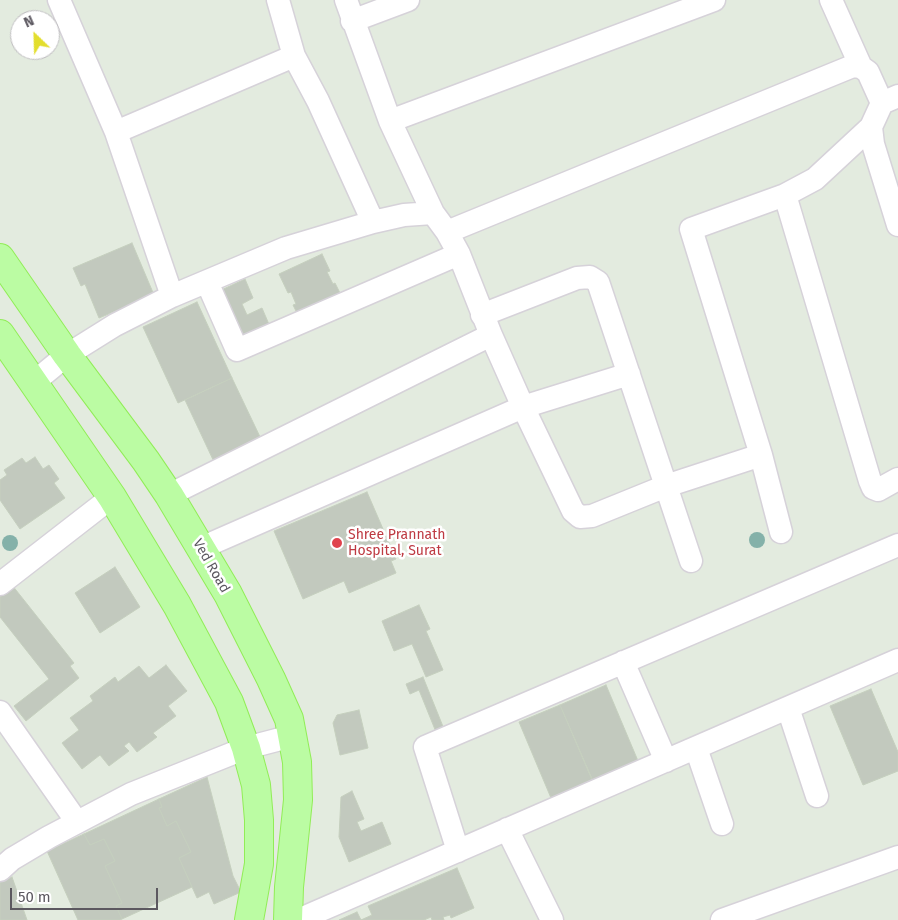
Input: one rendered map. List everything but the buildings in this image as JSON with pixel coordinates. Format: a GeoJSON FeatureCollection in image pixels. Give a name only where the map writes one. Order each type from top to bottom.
{"type":"FeatureCollection","features":[{"type":"Feature","properties":{"kind":"main road","name":"Ved Road"},"geometry":{"type":"LineString","coordinates":[[0,258],[169,495],[202,548],[232,603],[289,719],[297,762],[298,800],[289,887],[288,920]]}},
{"type":"Feature","properties":{"kind":"main road"},"geometry":{"type":"LineString","coordinates":[[0,334],[112,497],[177,605],[229,702],[246,748],[256,785],[260,820],[259,864],[249,920]]}},
{"type":"Feature","properties":{"kind":"street"},"geometry":{"type":"LineString","coordinates":[[59,0],[116,132],[172,296]]}},
{"type":"Feature","properties":{"kind":"street"},"geometry":{"type":"LineString","coordinates":[[278,0],[294,56],[318,101],[372,222]]}},
{"type":"Feature","properties":{"kind":"street"},"geometry":{"type":"LineString","coordinates":[[408,0],[349,10],[390,121],[433,213],[447,232],[459,254],[486,325],[522,407],[573,511],[580,517],[592,516],[666,486],[761,455]]}},
{"type":"Feature","properties":{"kind":"street"},"geometry":{"type":"LineString","coordinates":[[390,121],[714,0]]}},
{"type":"Feature","properties":{"kind":"street"},"geometry":{"type":"LineString","coordinates":[[831,0],[861,67]]}},
{"type":"Feature","properties":{"kind":"street"},"geometry":{"type":"LineString","coordinates":[[116,132],[294,56]]}},
{"type":"Feature","properties":{"kind":"street"},"geometry":{"type":"LineString","coordinates":[[447,232],[853,66],[861,67],[868,72],[890,99],[871,127],[815,179],[785,195],[692,229],[761,455],[781,532]]}},
{"type":"Feature","properties":{"kind":"street"},"geometry":{"type":"LineString","coordinates":[[871,127],[873,144],[898,225]]}},
{"type":"Feature","properties":{"kind":"street"},"geometry":{"type":"LineString","coordinates":[[785,195],[870,481],[873,488],[878,490],[898,479]]}},
{"type":"Feature","properties":{"kind":"street"},"geometry":{"type":"LineString","coordinates":[[33,383],[67,354],[115,325],[172,296],[286,248],[372,222],[404,215],[433,213]]}},
{"type":"Feature","properties":{"kind":"street"},"geometry":{"type":"LineString","coordinates":[[206,282],[237,350],[459,254]]}},
{"type":"Feature","properties":{"kind":"street"},"geometry":{"type":"LineString","coordinates":[[169,495],[486,325],[577,278],[590,277],[598,282],[601,288],[691,561]]}},
{"type":"Feature","properties":{"kind":"street"},"geometry":{"type":"LineString","coordinates":[[202,548],[522,407],[629,374]]}},
{"type":"Feature","properties":{"kind":"street"},"geometry":{"type":"LineString","coordinates":[[0,584],[112,497]]}},
{"type":"Feature","properties":{"kind":"street"},"geometry":{"type":"LineString","coordinates":[[458,851],[425,747],[898,545]]}},
{"type":"Feature","properties":{"kind":"street"},"geometry":{"type":"LineString","coordinates":[[298,920],[898,660]]}},
{"type":"Feature","properties":{"kind":"street"},"geometry":{"type":"LineString","coordinates":[[623,662],[666,761]]}},
{"type":"Feature","properties":{"kind":"street"},"geometry":{"type":"LineString","coordinates":[[788,708],[817,796]]}},
{"type":"Feature","properties":{"kind":"street"},"geometry":{"type":"LineString","coordinates":[[0,712],[77,822]]}},
{"type":"Feature","properties":{"kind":"street"},"geometry":{"type":"LineString","coordinates":[[0,870],[12,859],[131,794],[246,748],[292,736]]}},
{"type":"Feature","properties":{"kind":"street"},"geometry":{"type":"LineString","coordinates":[[696,748],[722,824]]}},
{"type":"Feature","properties":{"kind":"street"},"geometry":{"type":"LineString","coordinates":[[508,829],[552,920]]}},
{"type":"Feature","properties":{"kind":"street"},"geometry":{"type":"LineString","coordinates":[[722,920],[898,857]]}},
{"type":"Feature","properties":{"kind":"place","name":"Shree Prannath Hospital, Surat"},"geometry":{"type":"Point","coordinates":[337,543]}}]}
